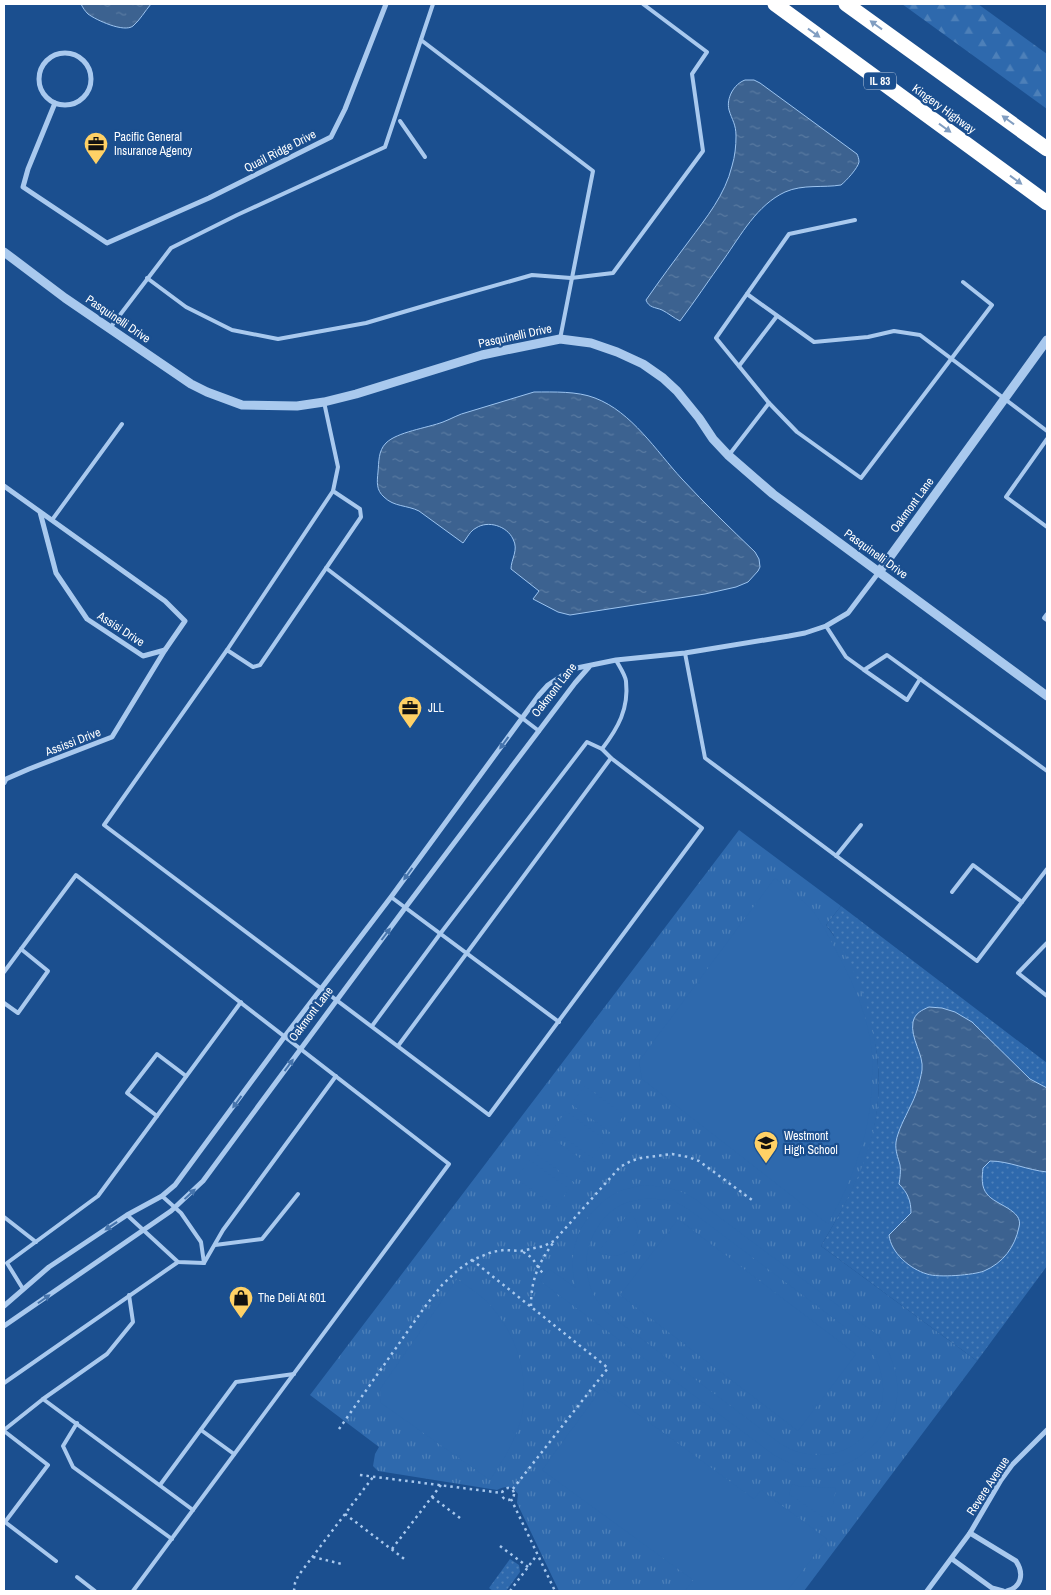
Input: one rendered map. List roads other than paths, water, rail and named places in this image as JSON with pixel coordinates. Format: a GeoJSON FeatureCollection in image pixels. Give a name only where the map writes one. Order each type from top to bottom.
{"type":"FeatureCollection","features":[{"type":"Feature","properties":{"kind":"highway","name":"Kingery Highway"},"geometry":{"type":"LineString","coordinates":[[775,4],[1047,203]]}},
{"type":"Feature","properties":{"kind":"highway"},"geometry":{"type":"LineString","coordinates":[[846,4],[1047,149]]}},
{"type":"Feature","properties":{"kind":"street","name":"Quail Ridge Drive"},"geometry":{"type":"LineString","coordinates":[[55,103],[28,169],[23,187],[107,243],[209,198],[331,137],[345,109],[386,4]]}},
{"type":"Feature","properties":{"kind":"street"},"geometry":{"type":"LineString","coordinates":[[66,52],[75,54],[84,60],[90,69],[92,79],[89,89],[84,97],[75,103],[65,105],[55,103],[47,97],[41,88],[39,78],[41,68],[47,60],[56,54],[66,52]]}},
{"type":"Feature","properties":{"kind":"street","name":"Pasquinelli Drive"},"geometry":{"type":"LineString","coordinates":[[4,252],[65,298],[192,384],[242,404],[298,406],[324,402],[482,355],[560,339],[591,343],[643,364],[677,391],[728,456],[773,494],[1047,696]]}},
{"type":"Feature","properties":{"kind":"street","name":"Oakmont Lane"},"geometry":{"type":"LineString","coordinates":[[4,1306],[49,1267],[127,1215],[162,1196],[175,1185],[284,1036],[391,897],[522,717],[539,695],[557,678],[572,669],[616,660],[685,653],[805,633],[826,626],[848,613],[1047,340]]}},
{"type":"Feature","properties":{"kind":"street"},"geometry":{"type":"LineString","coordinates":[[4,486],[165,601],[185,621],[165,650]]}},
{"type":"Feature","properties":{"kind":"street","name":"Assisi Drive"},"geometry":{"type":"LineString","coordinates":[[40,512],[56,573],[87,619],[143,656],[165,650]]}},
{"type":"Feature","properties":{"kind":"street","name":"Assissi Drive"},"geometry":{"type":"LineString","coordinates":[[4,784],[6,779],[112,737],[165,650]]}},
{"type":"Feature","properties":{"kind":"street","name":"Oakmont Lane"},"geometry":{"type":"LineString","coordinates":[[4,1326],[175,1207],[203,1181],[405,908],[589,667]]}},
{"type":"Feature","properties":{"kind":"street","name":"Revere Avenue"},"geometry":{"type":"LineString","coordinates":[[927,1591],[970,1533],[1012,1465],[1047,1430]]}},
{"type":"Feature","properties":{"kind":"street","name":"Revere Avenue"},"geometry":{"type":"LineString","coordinates":[[970,1533],[1016,1561],[1021,1568],[1018,1584],[1013,1590],[1007,1591]]}},
{"type":"Feature","properties":{"kind":"street"},"geometry":{"type":"LineString","coordinates":[[952,1559],[992,1588],[1003,1591]]}},
{"type":"Feature","properties":{"kind":"lane"},"geometry":{"type":"LineString","coordinates":[[110,328],[171,248],[237,215],[385,147],[433,4]]}},
{"type":"Feature","properties":{"kind":"lane"},"geometry":{"type":"LineString","coordinates":[[147,278],[186,307],[232,330],[278,339],[366,323],[532,275],[571,278],[613,273],[703,151],[692,74],[707,52],[643,4]]}},
{"type":"Feature","properties":{"kind":"lane"},"geometry":{"type":"LineString","coordinates":[[421,40],[593,171],[560,339]]}},
{"type":"Feature","properties":{"kind":"lane"},"geometry":{"type":"LineString","coordinates":[[400,121],[425,157]]}},
{"type":"Feature","properties":{"kind":"lane"},"geometry":{"type":"LineString","coordinates":[[855,220],[789,234],[716,338],[769,403],[798,432],[862,478],[992,305],[963,282]]}},
{"type":"Feature","properties":{"kind":"lane"},"geometry":{"type":"LineString","coordinates":[[748,294],[814,342],[868,337],[894,331],[920,335],[953,358],[1004,400],[1047,431]]}},
{"type":"Feature","properties":{"kind":"lane"},"geometry":{"type":"LineString","coordinates":[[739,366],[777,316]]}},
{"type":"Feature","properties":{"kind":"lane"},"geometry":{"type":"LineString","coordinates":[[324,402],[338,467],[333,491],[227,650],[104,825],[489,1116],[702,828],[602,749],[587,742],[372,1026]]}},
{"type":"Feature","properties":{"kind":"lane"},"geometry":{"type":"LineString","coordinates":[[728,456],[769,403]]}},
{"type":"Feature","properties":{"kind":"lane"},"geometry":{"type":"LineString","coordinates":[[52,520],[122,424]]}},
{"type":"Feature","properties":{"kind":"lane"},"geometry":{"type":"LineString","coordinates":[[1047,439],[1006,497],[1047,528]]}},
{"type":"Feature","properties":{"kind":"lane"},"geometry":{"type":"LineString","coordinates":[[227,650],[253,667],[260,665],[361,517],[360,509],[333,491]]}},
{"type":"Feature","properties":{"kind":"lane"},"geometry":{"type":"LineString","coordinates":[[326,568],[539,731]]}},
{"type":"Feature","properties":{"kind":"lane"},"geometry":{"type":"LineString","coordinates":[[1047,614],[1044,618],[1047,620]]}},
{"type":"Feature","properties":{"kind":"lane"},"geometry":{"type":"LineString","coordinates":[[826,626],[846,656],[907,700],[920,679]]}},
{"type":"Feature","properties":{"kind":"lane"},"geometry":{"type":"LineString","coordinates":[[685,653],[705,758],[977,961],[1047,869]]}},
{"type":"Feature","properties":{"kind":"lane"},"geometry":{"type":"LineString","coordinates":[[864,670],[887,655],[1047,771]]}},
{"type":"Feature","properties":{"kind":"lane"},"geometry":{"type":"LineString","coordinates":[[602,749],[616,730],[626,706],[626,680],[616,660]]}},
{"type":"Feature","properties":{"kind":"lane"},"geometry":{"type":"LineString","coordinates":[[398,1046],[611,758]]}},
{"type":"Feature","properties":{"kind":"lane"},"geometry":{"type":"LineString","coordinates":[[836,856],[861,825]]}},
{"type":"Feature","properties":{"kind":"lane"},"geometry":{"type":"LineString","coordinates":[[952,892],[973,865],[1022,902]]}},
{"type":"Feature","properties":{"kind":"lane"},"geometry":{"type":"LineString","coordinates":[[4,972],[76,875],[449,1164],[133,1591]]}},
{"type":"Feature","properties":{"kind":"lane"},"geometry":{"type":"LineString","coordinates":[[391,897],[559,1022]]}},
{"type":"Feature","properties":{"kind":"lane"},"geometry":{"type":"LineString","coordinates":[[1047,944],[1042,946],[1018,973],[1047,996]]}},
{"type":"Feature","properties":{"kind":"lane"},"geometry":{"type":"LineString","coordinates":[[4,1002],[18,1012],[48,971],[21,950]]}},
{"type":"Feature","properties":{"kind":"lane"},"geometry":{"type":"LineString","coordinates":[[23,1290],[7,1262],[98,1196],[241,1002]]}},
{"type":"Feature","properties":{"kind":"lane"},"geometry":{"type":"LineString","coordinates":[[158,1116],[127,1093],[157,1054],[186,1076]]}},
{"type":"Feature","properties":{"kind":"lane"},"geometry":{"type":"LineString","coordinates":[[204,1262],[223,1230],[336,1076]]}},
{"type":"Feature","properties":{"kind":"lane"},"geometry":{"type":"LineString","coordinates":[[214,1245],[262,1239],[298,1194]]}},
{"type":"Feature","properties":{"kind":"lane"},"geometry":{"type":"LineString","coordinates":[[162,1196],[181,1213],[201,1242],[204,1262]]}},
{"type":"Feature","properties":{"kind":"lane"},"geometry":{"type":"LineString","coordinates":[[127,1215],[178,1262]]}},
{"type":"Feature","properties":{"kind":"lane"},"geometry":{"type":"LineString","coordinates":[[4,1217],[36,1242]]}},
{"type":"Feature","properties":{"kind":"lane"},"geometry":{"type":"LineString","coordinates":[[4,1383],[178,1262],[204,1262]]}},
{"type":"Feature","properties":{"kind":"lane"},"geometry":{"type":"LineString","coordinates":[[56,1561],[5,1522],[48,1465],[4,1431],[43,1399],[107,1354],[133,1322],[129,1295]]}},
{"type":"Feature","properties":{"kind":"lane"},"geometry":{"type":"LineString","coordinates":[[160,1485],[236,1382],[294,1374]]}},
{"type":"Feature","properties":{"kind":"lane"},"geometry":{"type":"LineString","coordinates":[[43,1399],[193,1510]]}},
{"type":"Feature","properties":{"kind":"lane"},"geometry":{"type":"LineString","coordinates":[[77,1423],[63,1446],[73,1467],[172,1539]]}},
{"type":"Feature","properties":{"kind":"lane"},"geometry":{"type":"LineString","coordinates":[[201,1430],[234,1454]]}},
{"type":"Feature","properties":{"kind":"lane"},"geometry":{"type":"LineString","coordinates":[[77,1578],[95,1591]]}},
{"type":"Feature","properties":{"kind":"water"},"geometry":{"type":"Polygon","coordinates":[[[81,4],[151,4],[133,26],[123,28],[110,25],[92,17],[81,4]]]}},
{"type":"Feature","properties":{"kind":"water"},"geometry":{"type":"Polygon","coordinates":[[[745,80],[754,80],[760,83],[857,154],[859,162],[849,178],[841,185],[806,187],[792,190],[785,192],[766,205],[743,231],[680,321],[662,310],[651,306],[646,300],[708,215],[725,187],[735,155],[736,144],[735,128],[728,105],[734,88],[745,80]]]}},
{"type":"Feature","properties":{"kind":"water"},"geometry":{"type":"Polygon","coordinates":[[[534,392],[581,394],[608,404],[621,413],[643,433],[700,498],[755,552],[759,559],[760,567],[758,571],[748,582],[736,587],[705,594],[570,615],[558,612],[533,599],[539,591],[511,569],[515,543],[510,534],[502,528],[491,525],[481,526],[472,531],[463,543],[419,511],[392,503],[378,489],[379,457],[383,446],[391,439],[465,413],[534,392]]]}},
{"type":"Feature","properties":{"kind":"water"},"geometry":{"type":"Polygon","coordinates":[[[929,1007],[955,1012],[972,1022],[1030,1079],[1047,1088],[1047,1172],[997,1161],[990,1161],[983,1168],[982,1182],[985,1191],[991,1198],[1017,1216],[1019,1227],[1011,1248],[997,1264],[984,1271],[972,1274],[939,1276],[921,1272],[897,1254],[889,1235],[911,1213],[908,1197],[899,1184],[900,1167],[896,1142],[916,1094],[922,1070],[921,1058],[913,1034],[913,1022],[917,1014],[929,1007]]]}},
{"type":"Feature","properties":{"kind":"place","name":"Pacific General Insurance Agency"},"geometry":{"type":"Point","coordinates":[96,165]}},
{"type":"Feature","properties":{"kind":"place","name":"JLL"},"geometry":{"type":"Point","coordinates":[410,729]}},
{"type":"Feature","properties":{"kind":"place","name":"Westmont High School"},"geometry":{"type":"Point","coordinates":[766,1164]}},
{"type":"Feature","properties":{"kind":"place","name":"The Deli At 601"},"geometry":{"type":"Point","coordinates":[241,1319]}}]}
